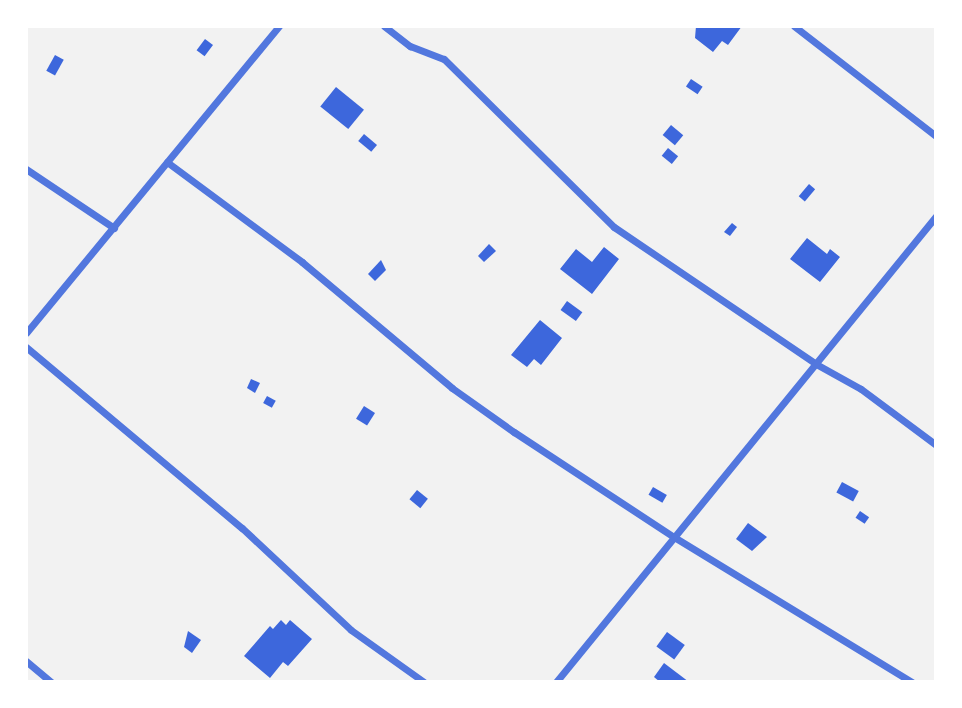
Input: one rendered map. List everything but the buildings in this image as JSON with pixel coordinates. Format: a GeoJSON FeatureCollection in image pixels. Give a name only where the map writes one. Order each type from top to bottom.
{"type":"FeatureCollection","features":[{"type":"Feature","properties":{"kind":"street"},"geometry":{"type":"LineString","coordinates":[[26,333],[279,26]]}},
{"type":"Feature","properties":{"kind":"street"},"geometry":{"type":"LineString","coordinates":[[384,26],[410,46],[444,59],[614,227],[816,364],[861,389],[936,446]]}},
{"type":"Feature","properties":{"kind":"street"},"geometry":{"type":"LineString","coordinates":[[794,26],[936,136]]}},
{"type":"Feature","properties":{"kind":"street"},"geometry":{"type":"LineString","coordinates":[[167,162],[302,262],[452,388],[674,537],[912,682]]}},
{"type":"Feature","properties":{"kind":"street"},"geometry":{"type":"LineString","coordinates":[[26,169],[114,228]]}},
{"type":"Feature","properties":{"kind":"street"},"geometry":{"type":"LineString","coordinates":[[556,682],[936,216]]}},
{"type":"Feature","properties":{"kind":"street"},"geometry":{"type":"LineString","coordinates":[[26,347],[242,528],[351,630],[424,682]]}},
{"type":"Feature","properties":{"kind":"street"},"geometry":{"type":"LineString","coordinates":[[26,661],[51,682]]}}]}
